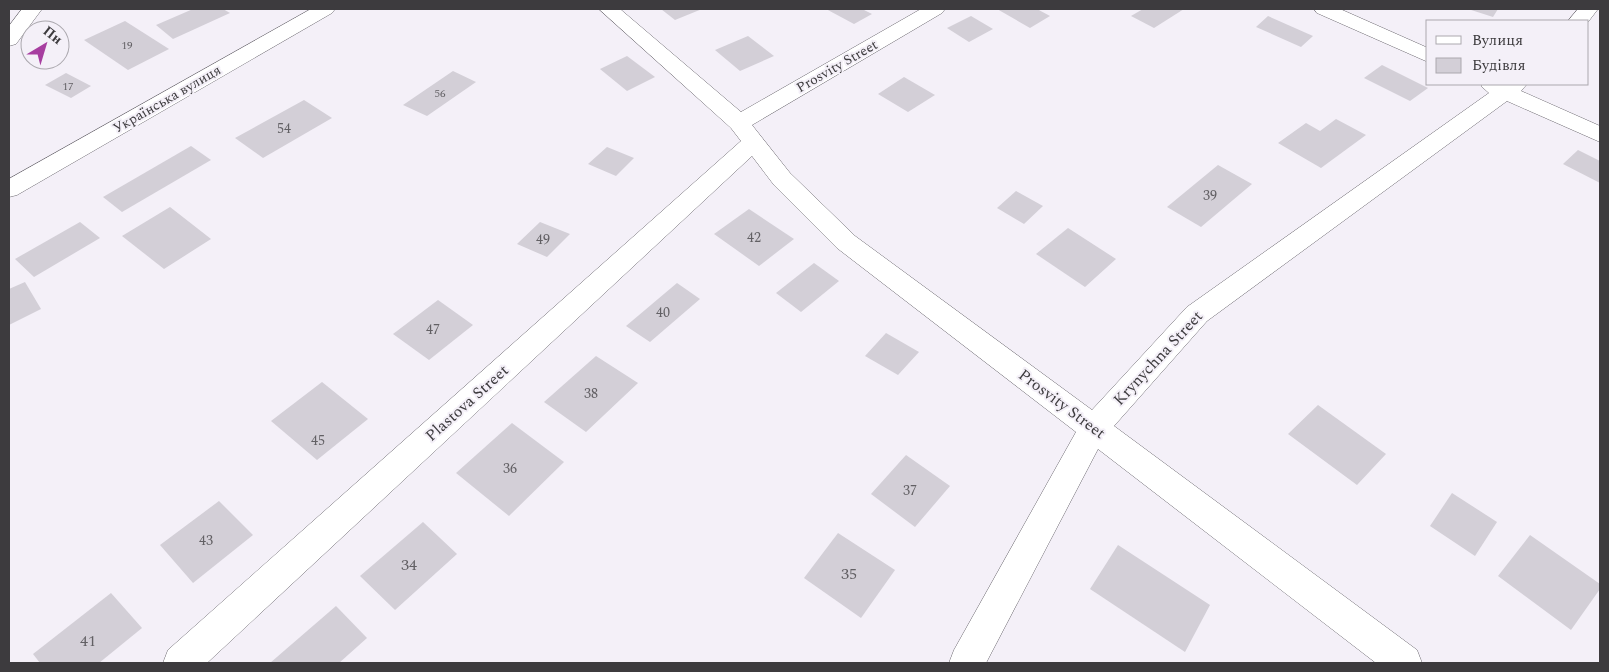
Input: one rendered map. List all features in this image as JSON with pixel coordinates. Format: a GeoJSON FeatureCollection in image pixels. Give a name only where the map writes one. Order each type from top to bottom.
{"type":"FeatureCollection","features":[{"type":"Feature","properties":{"kind":"street"},"geometry":{"type":"LineString","coordinates":[[9,40],[32,9]]}},
{"type":"Feature","properties":{"kind":"street","name":"Українська вулиця"},"geometry":{"type":"LineString","coordinates":[[9,188],[325,9]]}},
{"type":"Feature","properties":{"kind":"street","name":"Prosvity Street"},"geometry":{"type":"LineString","coordinates":[[609,9],[746,133],[782,180],[846,242],[1094,428],[1397,661]]}},
{"type":"Feature","properties":{"kind":"street","name":"Prosvity Street"},"geometry":{"type":"LineString","coordinates":[[746,133],[935,9]]}},
{"type":"Feature","properties":{"kind":"street"},"geometry":{"type":"LineString","coordinates":[[1324,9],[1426,55]]}},
{"type":"Feature","properties":{"kind":"street"},"geometry":{"type":"LineString","coordinates":[[1579,20],[1588,9]]}},
{"type":"Feature","properties":{"kind":"street"},"geometry":{"type":"LineString","coordinates":[[1503,86],[1600,135]]}},
{"type":"Feature","properties":{"kind":"street","name":"Krynychna Street"},"geometry":{"type":"LineString","coordinates":[[967,663],[1094,428],[1197,314],[1503,86]]}},
{"type":"Feature","properties":{"kind":"street","name":"Plastova Street"},"geometry":{"type":"LineString","coordinates":[[181,663],[746,133]]}},
{"type":"Feature","properties":{"kind":"building"},"geometry":{"type":"Polygon","coordinates":[[[193,9],[223,9],[230,13],[173,39],[156,25],[193,9]]]}},
{"type":"Feature","properties":{"kind":"building"},"geometry":{"type":"Polygon","coordinates":[[[661,9],[702,9],[675,20],[661,9]]]}},
{"type":"Feature","properties":{"kind":"building"},"geometry":{"type":"Polygon","coordinates":[[[826,9],[862,9],[872,14],[854,24],[826,9]]]}},
{"type":"Feature","properties":{"kind":"building"},"geometry":{"type":"Polygon","coordinates":[[[997,9],[1037,9],[1050,16],[1030,28],[997,9]]]}},
{"type":"Feature","properties":{"kind":"building"},"geometry":{"type":"Polygon","coordinates":[[[1143,9],[1184,9],[1154,28],[1131,16],[1143,9]]]}},
{"type":"Feature","properties":{"kind":"building"},"geometry":{"type":"Polygon","coordinates":[[[1468,9],[1498,9],[1493,17],[1468,9]]]}},
{"type":"Feature","properties":{"kind":"building"},"geometry":{"type":"Polygon","coordinates":[[[971,16],[993,29],[969,42],[947,28],[971,16]]]}},
{"type":"Feature","properties":{"kind":"building"},"geometry":{"type":"Polygon","coordinates":[[[1268,16],[1313,36],[1301,47],[1256,27],[1268,16]]]}},
{"type":"Feature","properties":{"kind":"building"},"geometry":{"type":"Polygon","coordinates":[[[125,21],[169,49],[128,70],[84,40],[125,21]]]}},
{"type":"Feature","properties":{"kind":"building"},"geometry":{"type":"Polygon","coordinates":[[[748,36],[774,56],[740,71],[715,50],[748,36]]]}},
{"type":"Feature","properties":{"kind":"building"},"geometry":{"type":"Polygon","coordinates":[[[627,56],[655,77],[627,91],[600,69],[627,56]]]}},
{"type":"Feature","properties":{"kind":"building"},"geometry":{"type":"Polygon","coordinates":[[[1382,65],[1428,88],[1410,101],[1364,78],[1382,65]]]}},
{"type":"Feature","properties":{"kind":"building"},"geometry":{"type":"Polygon","coordinates":[[[453,71],[476,82],[427,116],[403,105],[453,71]]]}},
{"type":"Feature","properties":{"kind":"building"},"geometry":{"type":"Polygon","coordinates":[[[66,73],[91,86],[71,98],[45,85],[66,73]]]}},
{"type":"Feature","properties":{"kind":"building"},"geometry":{"type":"Polygon","coordinates":[[[904,77],[935,95],[908,112],[878,94],[904,77]]]}},
{"type":"Feature","properties":{"kind":"building"},"geometry":{"type":"Polygon","coordinates":[[[304,100],[332,118],[263,158],[235,138],[304,100]]]}},
{"type":"Feature","properties":{"kind":"building"},"geometry":{"type":"Polygon","coordinates":[[[1336,119],[1366,135],[1321,168],[1278,143],[1306,123],[1320,131],[1336,119]]]}},
{"type":"Feature","properties":{"kind":"building"},"geometry":{"type":"Polygon","coordinates":[[[191,146],[211,160],[122,212],[103,197],[191,146]]]}},
{"type":"Feature","properties":{"kind":"building"},"geometry":{"type":"Polygon","coordinates":[[[607,147],[634,158],[616,176],[588,164],[607,147]]]}},
{"type":"Feature","properties":{"kind":"building"},"geometry":{"type":"Polygon","coordinates":[[[1578,150],[1600,161],[1600,183],[1563,164],[1578,150]]]}},
{"type":"Feature","properties":{"kind":"building"},"geometry":{"type":"Polygon","coordinates":[[[1218,165],[1252,184],[1201,227],[1167,207],[1218,165]]]}},
{"type":"Feature","properties":{"kind":"building"},"geometry":{"type":"Polygon","coordinates":[[[1016,191],[1043,206],[1024,224],[997,208],[1016,191]]]}},
{"type":"Feature","properties":{"kind":"building"},"geometry":{"type":"Polygon","coordinates":[[[170,207],[211,239],[164,269],[122,236],[170,207]]]}},
{"type":"Feature","properties":{"kind":"building"},"geometry":{"type":"Polygon","coordinates":[[[749,209],[794,239],[759,266],[714,234],[749,209]]]}},
{"type":"Feature","properties":{"kind":"building"},"geometry":{"type":"Polygon","coordinates":[[[80,222],[100,238],[34,277],[15,259],[80,222]]]}},
{"type":"Feature","properties":{"kind":"building"},"geometry":{"type":"Polygon","coordinates":[[[540,222],[570,234],[547,257],[517,244],[540,222]]]}},
{"type":"Feature","properties":{"kind":"building"},"geometry":{"type":"Polygon","coordinates":[[[1068,228],[1116,259],[1085,287],[1036,254],[1068,228]]]}},
{"type":"Feature","properties":{"kind":"building"},"geometry":{"type":"Polygon","coordinates":[[[814,263],[839,281],[801,312],[776,293],[814,263]]]}},
{"type":"Feature","properties":{"kind":"building"},"geometry":{"type":"Polygon","coordinates":[[[25,282],[41,309],[9,325],[9,289],[25,282]]]}},
{"type":"Feature","properties":{"kind":"building"},"geometry":{"type":"Polygon","coordinates":[[[677,283],[700,299],[650,342],[626,326],[677,283]]]}},
{"type":"Feature","properties":{"kind":"building"},"geometry":{"type":"Polygon","coordinates":[[[438,300],[473,325],[429,360],[393,334],[438,300]]]}},
{"type":"Feature","properties":{"kind":"building"},"geometry":{"type":"Polygon","coordinates":[[[886,333],[919,352],[898,375],[865,356],[886,333]]]}},
{"type":"Feature","properties":{"kind":"building"},"geometry":{"type":"Polygon","coordinates":[[[596,356],[638,383],[586,432],[544,402],[596,356]]]}},
{"type":"Feature","properties":{"kind":"building"},"geometry":{"type":"Polygon","coordinates":[[[322,382],[368,419],[317,460],[271,421],[322,382]]]}},
{"type":"Feature","properties":{"kind":"building"},"geometry":{"type":"Polygon","coordinates":[[[1318,405],[1386,454],[1357,485],[1288,434],[1318,405]]]}},
{"type":"Feature","properties":{"kind":"building"},"geometry":{"type":"Polygon","coordinates":[[[512,423],[564,462],[509,516],[456,473],[512,423]]]}},
{"type":"Feature","properties":{"kind":"building"},"geometry":{"type":"Polygon","coordinates":[[[906,455],[950,486],[915,527],[871,494],[906,455]]]}},
{"type":"Feature","properties":{"kind":"building"},"geometry":{"type":"Polygon","coordinates":[[[1452,493],[1497,522],[1475,556],[1430,526],[1452,493]]]}},
{"type":"Feature","properties":{"kind":"building"},"geometry":{"type":"Polygon","coordinates":[[[219,501],[253,535],[193,583],[160,545],[219,501]]]}},
{"type":"Feature","properties":{"kind":"building"},"geometry":{"type":"Polygon","coordinates":[[[423,522],[457,554],[395,610],[360,576],[423,522]]]}},
{"type":"Feature","properties":{"kind":"building"},"geometry":{"type":"Polygon","coordinates":[[[838,533],[895,570],[861,618],[804,578],[838,533]]]}},
{"type":"Feature","properties":{"kind":"building"},"geometry":{"type":"Polygon","coordinates":[[[1530,535],[1600,584],[1600,589],[1571,630],[1498,576],[1530,535]]]}},
{"type":"Feature","properties":{"kind":"building"},"geometry":{"type":"Polygon","coordinates":[[[1118,545],[1210,605],[1185,652],[1090,589],[1118,545]]]}},
{"type":"Feature","properties":{"kind":"building"},"geometry":{"type":"Polygon","coordinates":[[[111,593],[142,628],[99,663],[40,663],[33,654],[111,593]]]}},
{"type":"Feature","properties":{"kind":"building"},"geometry":{"type":"Polygon","coordinates":[[[336,606],[367,638],[339,663],[270,663],[336,606]]]}}]}
